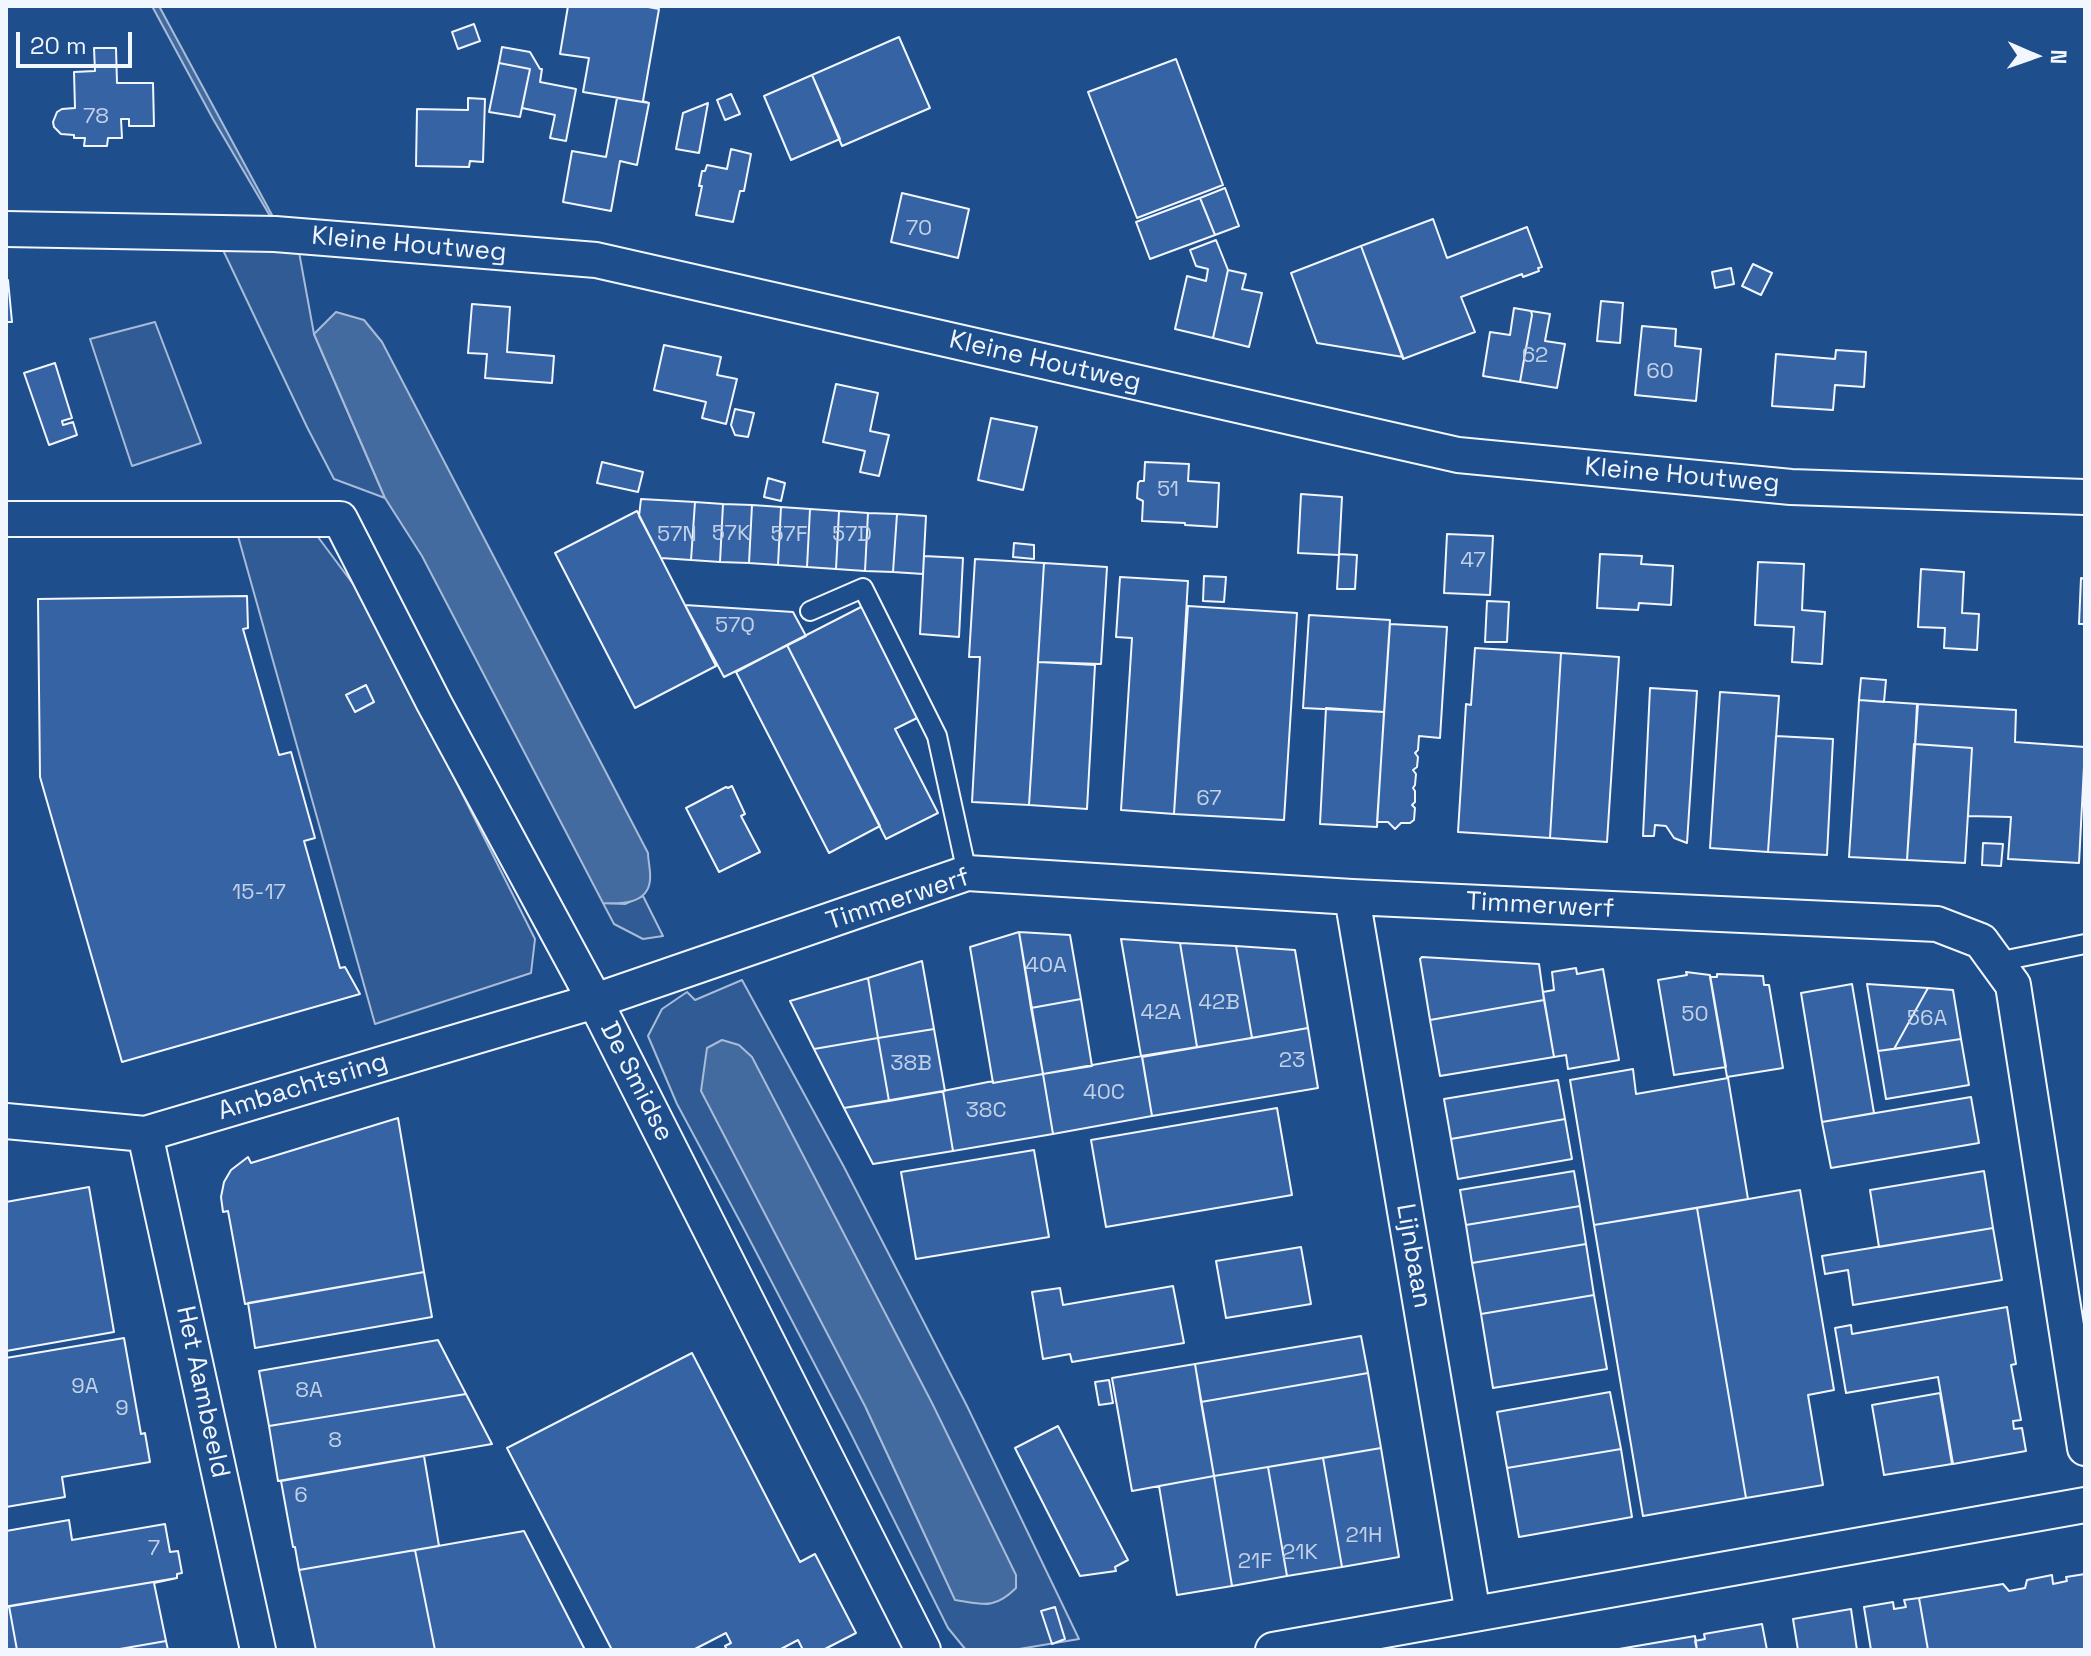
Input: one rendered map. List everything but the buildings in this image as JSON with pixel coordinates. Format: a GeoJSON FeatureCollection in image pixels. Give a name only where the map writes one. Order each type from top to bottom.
{"type":"FeatureCollection","features":[{"type":"Feature","properties":{"kind":"street","name":"Kleine Houtweg"},"geometry":{"type":"LineString","coordinates":[[6,229],[275,234],[596,260],[1458,455],[1791,487],[2085,497]]}},
{"type":"Feature","properties":{"kind":"street","name":"De Smidse"},"geometry":{"type":"LineString","coordinates":[[6,519],[340,519],[434,703],[595,1001],[923,1650]]}},
{"type":"Feature","properties":{"kind":"street","name":"Timmerwerf"},"geometry":{"type":"LineString","coordinates":[[595,1001],[967,873],[1352,897],[1937,924],[1981,941],[2013,985],[2085,1448]]}},
{"type":"Feature","properties":{"kind":"street","name":"Lijnbaan"},"geometry":{"type":"LineString","coordinates":[[1352,897],[1473,1614]]}},
{"type":"Feature","properties":{"kind":"street","name":"Ambachtsring"},"geometry":{"type":"LineString","coordinates":[[6,1121],[145,1134],[595,1001]]}},
{"type":"Feature","properties":{"kind":"street","name":"Het Aambeeld"},"geometry":{"type":"LineString","coordinates":[[145,1134],[258,1650]]}},
{"type":"Feature","properties":{"kind":"street"},"geometry":{"type":"LineString","coordinates":[[1273,1650],[2085,1505]]}},
{"type":"Feature","properties":{"kind":"lane"},"geometry":{"type":"LineString","coordinates":[[810,611],[863,588],[937,736],[967,873]]}},
{"type":"Feature","properties":{"kind":"lane"},"geometry":{"type":"LineString","coordinates":[[1997,962],[2085,944]]}},
{"type":"Feature","properties":{"kind":"shaded area"},"geometry":{"type":"Polygon","coordinates":[[[152,6],[159,6],[272,215],[213,119],[152,6]]]}},
{"type":"Feature","properties":{"kind":"shaded area"},"geometry":{"type":"Polygon","coordinates":[[[223,250],[299,252],[314,334],[385,498],[334,479],[223,250]]]}},
{"type":"Feature","properties":{"kind":"shaded area"},"geometry":{"type":"Polygon","coordinates":[[[336,312],[364,320],[382,342],[648,853],[650,880],[648,888],[639,898],[603,903],[422,556],[385,498],[314,334],[336,312]]]}},
{"type":"Feature","properties":{"kind":"shaded area"},"geometry":{"type":"Polygon","coordinates":[[[155,322],[201,443],[132,466],[90,339],[155,322]]]}},
{"type":"Feature","properties":{"kind":"shaded area"},"geometry":{"type":"Polygon","coordinates":[[[238,536],[318,537],[365,600],[535,939],[531,973],[375,1024],[238,536]]]}},
{"type":"Feature","properties":{"kind":"shaded area"},"geometry":{"type":"Polygon","coordinates":[[[643,896],[663,936],[643,939],[614,924],[603,903],[625,904],[643,896]]]}},
{"type":"Feature","properties":{"kind":"shaded area"},"geometry":{"type":"Polygon","coordinates":[[[742,980],[844,1167],[967,1406],[1079,1639],[1013,1650],[966,1650],[948,1628],[849,1430],[677,1104],[648,1036],[662,1009],[687,992],[695,1000],[742,980]],[[866,1408],[955,1599],[988,1604],[866,1408]]]}},
{"type":"Feature","properties":{"kind":"shaded area"},"geometry":{"type":"Polygon","coordinates":[[[722,1040],[739,1045],[752,1057],[932,1403],[1016,1575],[1016,1588],[1001,1600],[988,1604],[955,1600],[866,1408],[701,1091],[707,1048],[722,1040]]]}}]}
